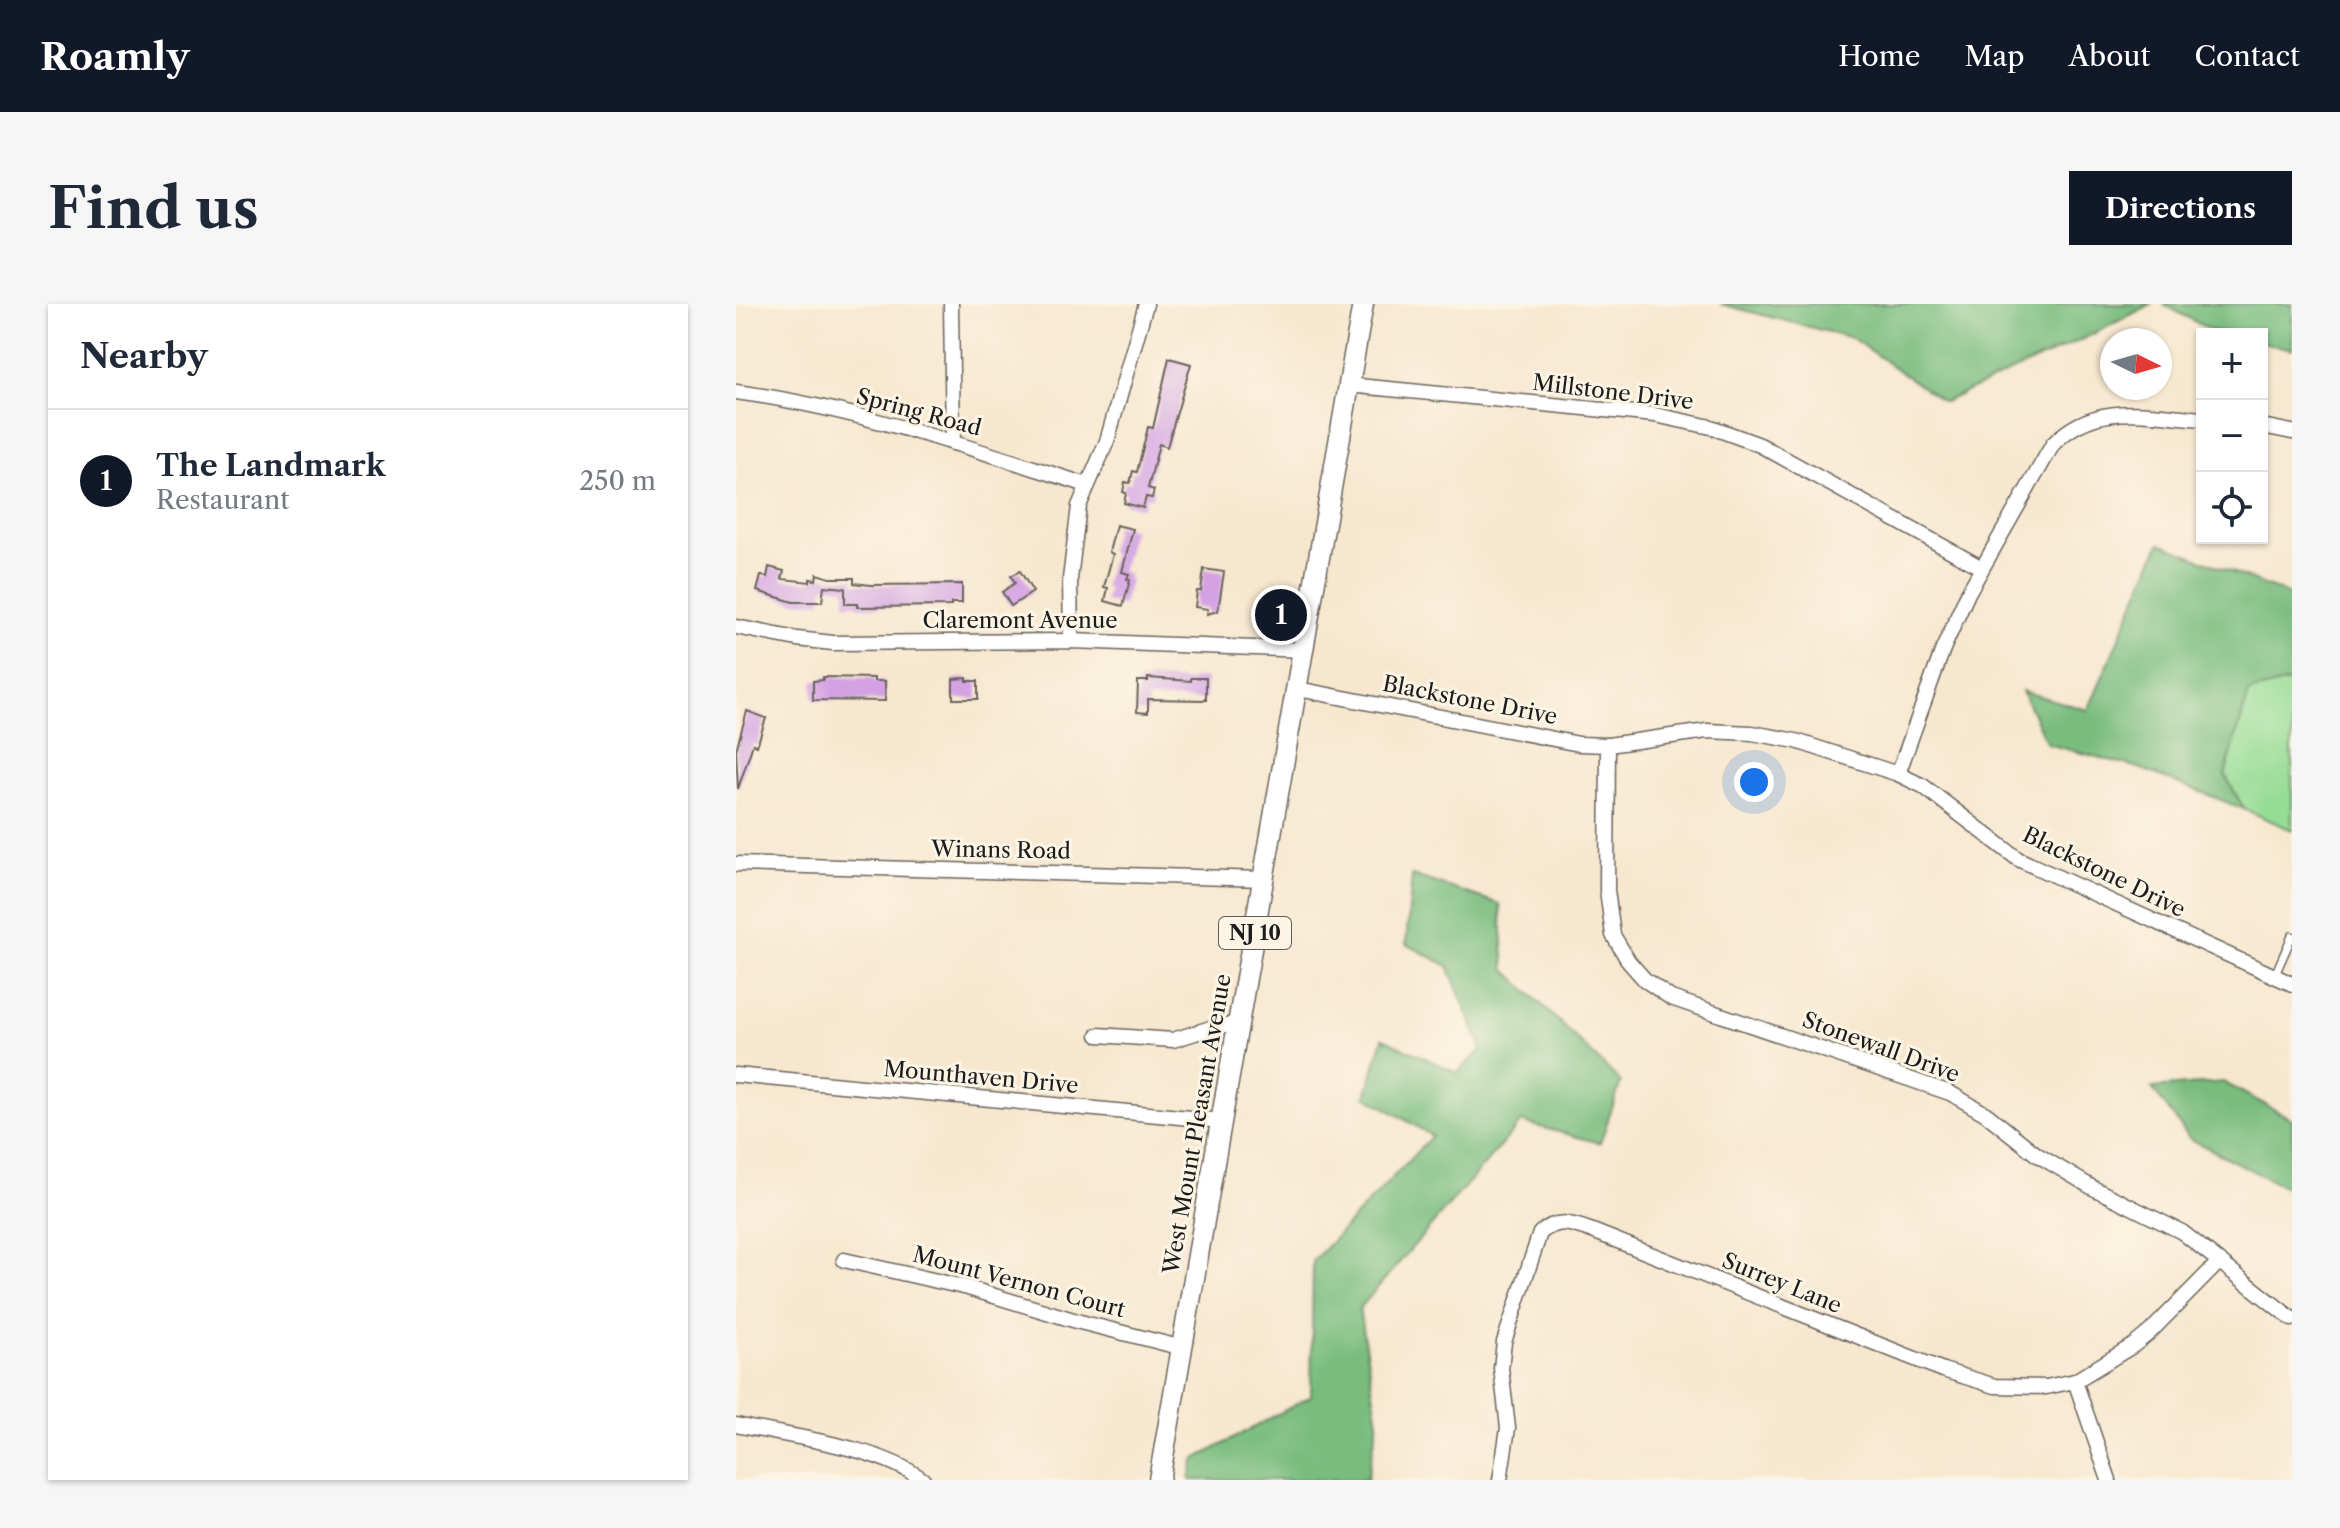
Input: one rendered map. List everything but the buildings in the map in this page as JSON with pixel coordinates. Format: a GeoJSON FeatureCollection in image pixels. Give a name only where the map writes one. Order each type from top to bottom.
{"type":"FeatureCollection","features":[{"type":"Feature","properties":{"kind":"main road","name":"West Mount Pleasant Avenue"},"geometry":{"type":"LineString","coordinates":[[1159,1480],[1363,304]]}},
{"type":"Feature","properties":{"kind":"street"},"geometry":{"type":"LineString","coordinates":[[951,304],[953,443]]}},
{"type":"Feature","properties":{"kind":"street"},"geometry":{"type":"LineString","coordinates":[[1071,641],[1070,579],[1079,506],[1107,441],[1146,304]]}},
{"type":"Feature","properties":{"kind":"street","name":"Millstone Drive"},"geometry":{"type":"LineString","coordinates":[[1348,385],[1655,415],[1711,427],[1760,445],[1982,568]]}},
{"type":"Feature","properties":{"kind":"street","name":"Spring Road"},"geometry":{"type":"LineString","coordinates":[[736,392],[787,399],[953,443],[1087,485]]}},
{"type":"Feature","properties":{"kind":"street"},"geometry":{"type":"LineString","coordinates":[[1898,774],[1943,649],[1982,568],[2039,466],[2065,431],[2102,414],[2196,419]]}},
{"type":"Feature","properties":{"kind":"street"},"geometry":{"type":"LineString","coordinates":[[2268,427],[2292,432]]}},
{"type":"Feature","properties":{"kind":"street","name":"Claremont Avenue"},"geometry":{"type":"LineString","coordinates":[[736,627],[833,643],[1071,641],[1305,650]]}},
{"type":"Feature","properties":{"kind":"street","name":"Blackstone Drive"},"geometry":{"type":"LineString","coordinates":[[1298,689],[1579,744],[1608,745],[1707,731],[1752,733],[1796,741],[1898,774],[1923,786],[2018,859],[2292,984]]}},
{"type":"Feature","properties":{"kind":"street","name":"Stonewall Drive"},"geometry":{"type":"LineString","coordinates":[[1608,745],[1607,890],[1613,935],[1629,962],[1645,980],[1671,998],[1950,1093],[1986,1114],[2036,1154],[2093,1188],[2182,1232],[2292,1319]]}},
{"type":"Feature","properties":{"kind":"street","name":"Winans Road"},"geometry":{"type":"LineString","coordinates":[[736,864],[1265,879]]}},
{"type":"Feature","properties":{"kind":"street"},"geometry":{"type":"LineString","coordinates":[[1098,1035],[1173,1040],[1217,1026],[1239,1024]]}},
{"type":"Feature","properties":{"kind":"street","name":"Mounthaven Drive"},"geometry":{"type":"LineString","coordinates":[[736,1075],[1222,1121]]}},
{"type":"Feature","properties":{"kind":"street","name":"Surrey Lane"},"geometry":{"type":"LineString","coordinates":[[1500,1480],[1508,1428],[1501,1368],[1504,1342],[1540,1233],[1561,1222],[1595,1232],[1995,1386],[2046,1387],[2075,1381],[2150,1332],[2220,1261]]}},
{"type":"Feature","properties":{"kind":"street","name":"Mount Vernon Court"},"geometry":{"type":"LineString","coordinates":[[844,1260],[968,1288],[1080,1322],[1183,1348]]}},
{"type":"Feature","properties":{"kind":"street"},"geometry":{"type":"LineString","coordinates":[[2075,1381],[2109,1480]]}},
{"type":"Feature","properties":{"kind":"street"},"geometry":{"type":"LineString","coordinates":[[736,1425],[882,1457],[906,1467],[923,1480]]}},
{"type":"Feature","properties":{"kind":"lane"},"geometry":{"type":"LineString","coordinates":[[2274,977],[2292,936]]}},
{"type":"Feature","properties":{"kind":"green space"},"geometry":{"type":"Polygon","coordinates":[[[1720,304],[2152,304],[1944,402],[1852,338],[1720,304]]]}},
{"type":"Feature","properties":{"kind":"green space"},"geometry":{"type":"Polygon","coordinates":[[[2163,304],[2292,304],[2292,349],[2268,343],[2268,328],[2206,328],[2163,304]]]}},
{"type":"Feature","properties":{"kind":"green space"},"geometry":{"type":"Polygon","coordinates":[[[2160,543],[2292,596],[2292,681],[2249,692],[2225,775],[2244,809],[2139,768],[2047,744],[2022,691],[2088,710],[2160,543]]]}},
{"type":"Feature","properties":{"kind":"green space"},"geometry":{"type":"Polygon","coordinates":[[[2292,681],[2292,830],[2244,809],[2225,775],[2249,692],[2292,681]]]}},
{"type":"Feature","properties":{"kind":"green space"},"geometry":{"type":"Polygon","coordinates":[[[1412,875],[1500,904],[1505,969],[1621,1082],[1600,1143],[1521,1122],[1359,1309],[1378,1422],[1367,1480],[1190,1480],[1194,1460],[1311,1396],[1313,1261],[1432,1136],[1366,1096],[1383,1038],[1457,1073],[1482,1049],[1448,966],[1406,944],[1412,875]]]}},
{"type":"Feature","properties":{"kind":"green space"},"geometry":{"type":"Polygon","coordinates":[[[2223,1082],[2292,1119],[2292,1191],[2190,1139],[2152,1088],[2223,1082]]]}},
{"type":"Feature","properties":{"kind":"place","name":"The Landmark"},"geometry":{"type":"Point","coordinates":[1281,615]}}]}
